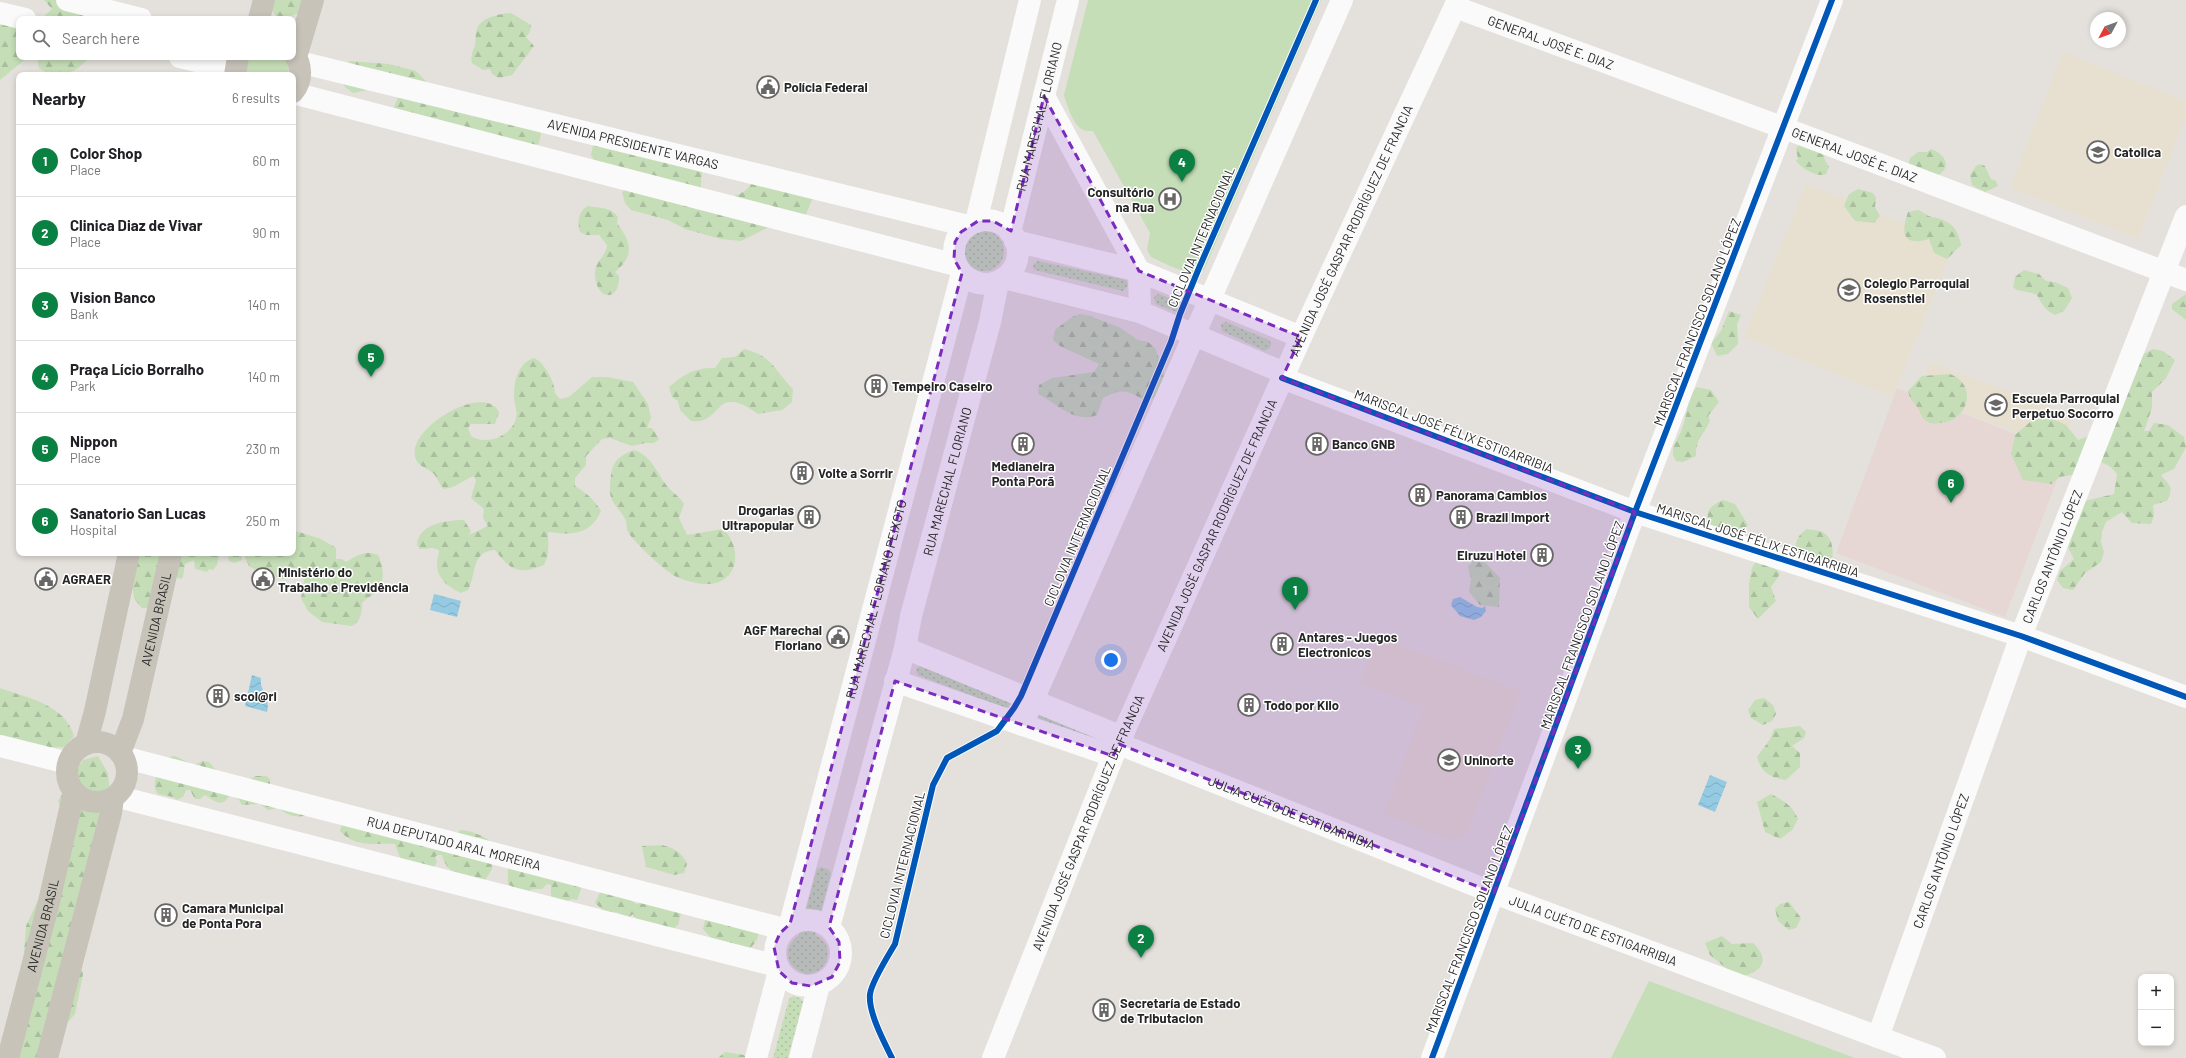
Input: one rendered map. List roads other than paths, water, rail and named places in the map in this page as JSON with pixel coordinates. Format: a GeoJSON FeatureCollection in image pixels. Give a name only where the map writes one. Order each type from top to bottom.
{"type":"FeatureCollection","features":[{"type":"Feature","properties":{"kind":"main road"},"geometry":{"type":"LineString","coordinates":[[67,0],[129,16]]}},
{"type":"Feature","properties":{"kind":"main road"},"geometry":{"type":"LineString","coordinates":[[260,16],[264,0]]}},
{"type":"Feature","properties":{"kind":"main road"},"geometry":{"type":"LineString","coordinates":[[296,87],[300,78],[296,57],[313,0]]}},
{"type":"Feature","properties":{"kind":"main road"},"geometry":{"type":"LineString","coordinates":[[972,224],[1030,0]]}},
{"type":"Feature","properties":{"kind":"main road","name":"RUA MARECHAL FLORIANO"},"geometry":{"type":"LineString","coordinates":[[1013,236],[1044,96],[1068,0]]}},
{"type":"Feature","properties":{"kind":"main road"},"geometry":{"type":"LineString","coordinates":[[1022,725],[1342,0]]}},
{"type":"Feature","properties":{"kind":"main road","name":"MARISCAL FRANCISCO SOLANO LÓPEZ"},"geometry":{"type":"LineString","coordinates":[[1432,1058],[1636,512],[1832,0]]}},
{"type":"Feature","properties":{"kind":"main road","name":"GENERAL JOSÉ E. DIAZ"},"geometry":{"type":"LineString","coordinates":[[1456,3],[2186,280]]}},
{"type":"Feature","properties":{"kind":"main road","name":"AVENIDA JOSÉ GASPAR RODRÍGUEZ DE FRANCIA"},"geometry":{"type":"LineString","coordinates":[[993,1058],[1118,746],[1283,376],[1456,3]]}},
{"type":"Feature","properties":{"kind":"main road"},"geometry":{"type":"LineString","coordinates":[[0,13],[16,17]]}},
{"type":"Feature","properties":{"kind":"main road","name":"AVENIDA PRESIDENTE VARGAS"},"geometry":{"type":"LineString","coordinates":[[296,57],[972,224]]}},
{"type":"Feature","properties":{"kind":"main road"},"geometry":{"type":"LineString","coordinates":[[193,60],[236,70]]}},
{"type":"Feature","properties":{"kind":"main road"},"geometry":{"type":"LineString","coordinates":[[296,94],[959,269],[977,283],[984,284],[1001,280],[1140,312],[1283,376]]}},
{"type":"Feature","properties":{"kind":"main road"},"geometry":{"type":"LineString","coordinates":[[1044,96],[1139,271],[1140,312]]}},
{"type":"Feature","properties":{"kind":"main road","name":"CARLOS ANTÔNIO LÓPEZ"},"geometry":{"type":"LineString","coordinates":[[1878,1037],[2021,636],[2186,216]]}},
{"type":"Feature","properties":{"kind":"main road"},"geometry":{"type":"LineString","coordinates":[[959,269],[954,253],[955,242],[961,232],[972,224],[993,221],[1000,224],[1013,236],[1018,249],[1012,270],[1001,280]]}},
{"type":"Feature","properties":{"kind":"main road"},"geometry":{"type":"LineString","coordinates":[[1013,236],[1139,271],[1301,337]]}},
{"type":"Feature","properties":{"kind":"main road","name":"RUA MARECHAL FLORIANO PEIXOTO"},"geometry":{"type":"LineString","coordinates":[[787,926],[959,269]]}},
{"type":"Feature","properties":{"kind":"main road","name":"RUA MARECHAL FLORIANO"},"geometry":{"type":"LineString","coordinates":[[896,681],[905,648],[911,616],[1001,280]]}},
{"type":"Feature","properties":{"kind":"main road","name":"MARISCAL JOSÉ FÉLIX ESTIGARRIBIA"},"geometry":{"type":"LineString","coordinates":[[1283,376],[1636,512],[2021,636],[2186,697]]}},
{"type":"Feature","properties":{"kind":"main road"},"geometry":{"type":"LineString","coordinates":[[86,744],[95,711],[128,556]]}},
{"type":"Feature","properties":{"kind":"main road","name":"AVENIDA BRASIL"},"geometry":{"type":"LineString","coordinates":[[121,755],[133,719],[170,556]]}},
{"type":"Feature","properties":{"kind":"main road","name":"JULIA CUÉTO DE ESTIGARRIBIA"},"geometry":{"type":"LineString","coordinates":[[905,648],[1032,700],[1118,746],[1494,894],[1935,1058]]}},
{"type":"Feature","properties":{"kind":"main road"},"geometry":{"type":"LineString","coordinates":[[829,927],[896,681]]}},
{"type":"Feature","properties":{"kind":"main road","name":"JULIA CUÉTO DE ESTIGARRIBIA"},"geometry":{"type":"LineString","coordinates":[[896,681],[1022,725],[1118,746]]}},
{"type":"Feature","properties":{"kind":"main road"},"geometry":{"type":"LineString","coordinates":[[96,742],[107,744],[121,755],[126,768],[126,778],[122,788],[114,797],[95,803],[84,799],[74,792],[68,778],[68,763],[75,752],[86,744],[96,742]]}},
{"type":"Feature","properties":{"kind":"main road"},"geometry":{"type":"LineString","coordinates":[[0,746],[68,763]]}},
{"type":"Feature","properties":{"kind":"main road","name":"RUA DEPUTADO ARAL MOREIRA"},"geometry":{"type":"LineString","coordinates":[[121,755],[787,926]]}},
{"type":"Feature","properties":{"kind":"main road","name":"AVENIDA BRASIL"},"geometry":{"type":"LineString","coordinates":[[8,1058],[48,906],[74,792]]}},
{"type":"Feature","properties":{"kind":"main road"},"geometry":{"type":"LineString","coordinates":[[114,797],[778,969],[785,978],[800,986],[819,985],[832,977],[840,962],[841,952],[839,942],[829,927],[810,920],[800,920],[787,926],[776,940],[774,947],[778,969],[756,1058]]}},
{"type":"Feature","properties":{"kind":"main road"},"geometry":{"type":"LineString","coordinates":[[47,1058],[114,797]]}},
{"type":"Feature","properties":{"kind":"main road"},"geometry":{"type":"LineString","coordinates":[[800,1058],[819,985]]}},
{"type":"Feature","properties":{"kind":"water"},"geometry":{"type":"Polygon","coordinates":[[[434,594],[461,601],[457,617],[430,610],[434,594]]]}},
{"type":"Feature","properties":{"kind":"water"},"geometry":{"type":"Polygon","coordinates":[[[1460,597],[1477,607],[1483,608],[1485,606],[1486,611],[1481,617],[1474,620],[1460,616],[1451,605],[1453,599],[1460,597]]]}},
{"type":"Feature","properties":{"kind":"water"},"geometry":{"type":"Polygon","coordinates":[[[252,675],[261,678],[268,707],[267,712],[245,706],[252,675]]]}},
{"type":"Feature","properties":{"kind":"water"},"geometry":{"type":"Polygon","coordinates":[[[1710,775],[1727,782],[1715,812],[1698,805],[1710,775]]]}},
{"type":"Feature","properties":{"kind":"place","name":"Polícia Federal"},"geometry":{"type":"Point","coordinates":[768,87]}},
{"type":"Feature","properties":{"kind":"place","name":"Catolica"},"geometry":{"type":"Point","coordinates":[2098,152]}},
{"type":"Feature","properties":{"kind":"place","name":"Praça Lício Borralho"},"geometry":{"type":"Point","coordinates":[1182,182]}},
{"type":"Feature","properties":{"kind":"place","name":"Consultório na Rua"},"geometry":{"type":"Point","coordinates":[1170,199]}},
{"type":"Feature","properties":{"kind":"place","name":"Colegio Parroquial Rosenstiel"},"geometry":{"type":"Point","coordinates":[1849,290]}},
{"type":"Feature","properties":{"kind":"place","name":"Nippon"},"geometry":{"type":"Point","coordinates":[371,377]}},
{"type":"Feature","properties":{"kind":"place","name":"Tempeiro Caseiro"},"geometry":{"type":"Point","coordinates":[876,386]}},
{"type":"Feature","properties":{"kind":"place","name":"Escuela Parroquial Perpetuo Socorro"},"geometry":{"type":"Point","coordinates":[1996,405]}},
{"type":"Feature","properties":{"kind":"place","name":"Medianeira Ponta Porã"},"geometry":{"type":"Point","coordinates":[1023,444]}},
{"type":"Feature","properties":{"kind":"place","name":"Banco GNB"},"geometry":{"type":"Point","coordinates":[1317,444]}},
{"type":"Feature","properties":{"kind":"place","name":"Volte a Sorrir"},"geometry":{"type":"Point","coordinates":[802,473]}},
{"type":"Feature","properties":{"kind":"place","name":"Panorama Cambios"},"geometry":{"type":"Point","coordinates":[1420,495]}},
{"type":"Feature","properties":{"kind":"place","name":"Sanatorio San Lucas"},"geometry":{"type":"Point","coordinates":[1951,503]}},
{"type":"Feature","properties":{"kind":"place","name":"Drogarias Ultrapopular"},"geometry":{"type":"Point","coordinates":[809,517]}},
{"type":"Feature","properties":{"kind":"place","name":"Brazil Import"},"geometry":{"type":"Point","coordinates":[1461,517]}},
{"type":"Feature","properties":{"kind":"place","name":"Eiruzu Hotel"},"geometry":{"type":"Point","coordinates":[1542,555]}},
{"type":"Feature","properties":{"kind":"place","name":"AGRAER"},"geometry":{"type":"Point","coordinates":[46,579]}},
{"type":"Feature","properties":{"kind":"place","name":"Ministério do Trabalho e Previdência"},"geometry":{"type":"Point","coordinates":[263,579]}},
{"type":"Feature","properties":{"kind":"place","name":"Color Shop"},"geometry":{"type":"Point","coordinates":[1295,610]}},
{"type":"Feature","properties":{"kind":"place","name":"AGF Marechal Floriano"},"geometry":{"type":"Point","coordinates":[838,637]}},
{"type":"Feature","properties":{"kind":"place","name":"Antares - Juegos Electronicos"},"geometry":{"type":"Point","coordinates":[1282,644]}},
{"type":"Feature","properties":{"kind":"place","name":"scol@ri"},"geometry":{"type":"Point","coordinates":[218,696]}},
{"type":"Feature","properties":{"kind":"place","name":"Todo por Kilo"},"geometry":{"type":"Point","coordinates":[1249,705]}},
{"type":"Feature","properties":{"kind":"place","name":"Uninorte"},"geometry":{"type":"Point","coordinates":[1449,760]}},
{"type":"Feature","properties":{"kind":"place","name":"Vision Banco"},"geometry":{"type":"Point","coordinates":[1578,769]}},
{"type":"Feature","properties":{"kind":"place","name":"Camara Municipal de Ponta Pora"},"geometry":{"type":"Point","coordinates":[166,915]}},
{"type":"Feature","properties":{"kind":"place","name":"Clinica Diaz de Vivar"},"geometry":{"type":"Point","coordinates":[1141,958]}},
{"type":"Feature","properties":{"kind":"place","name":"Secretaría de Estado de Tributacion"},"geometry":{"type":"Point","coordinates":[1104,1010]}}]}
